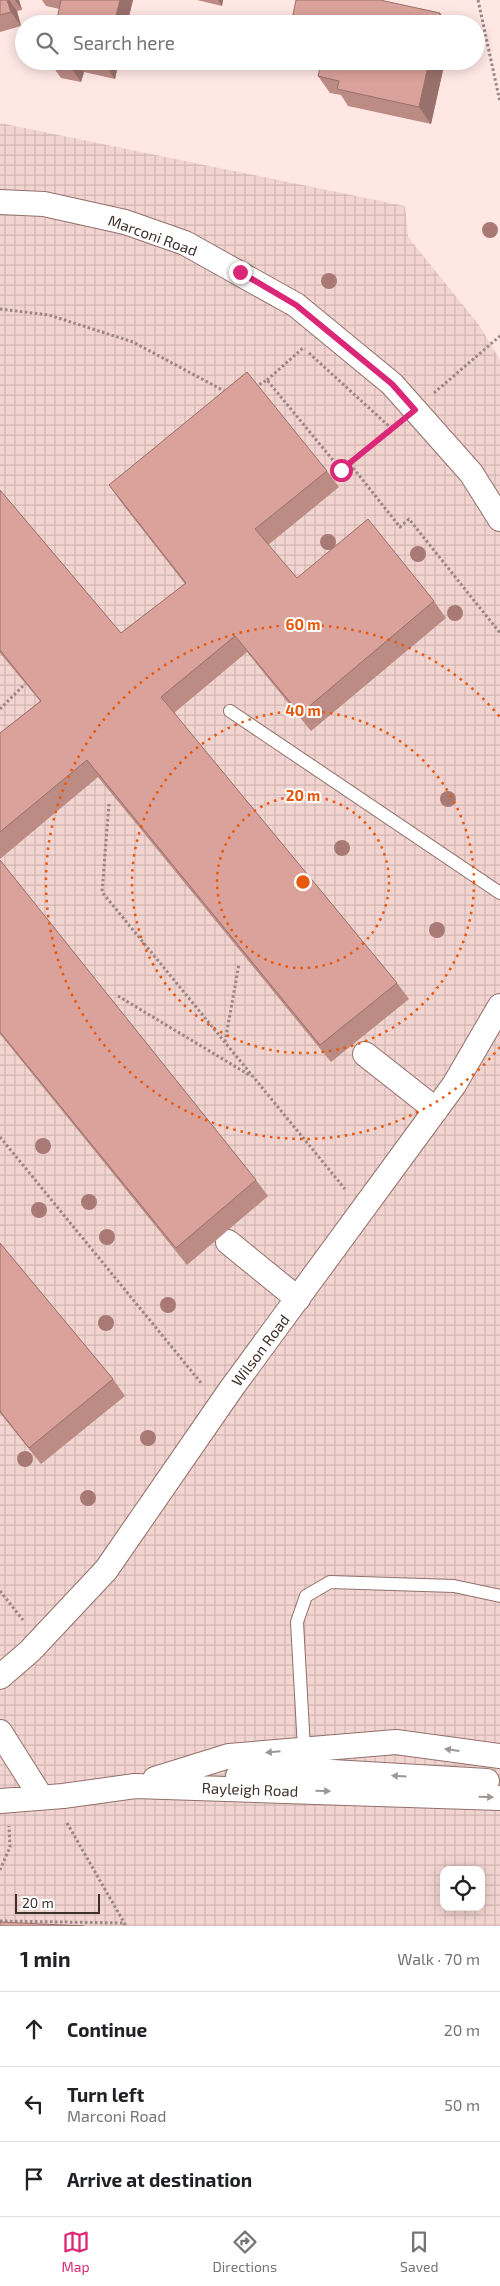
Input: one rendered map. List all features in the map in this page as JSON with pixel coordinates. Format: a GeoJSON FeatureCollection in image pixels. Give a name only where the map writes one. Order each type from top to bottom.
{"type":"FeatureCollection","features":[{"type":"Feature","properties":{"kind":"street","name":"Marconi Road"},"geometry":{"type":"LineString","coordinates":[[0,202],[44,204],[125,222],[185,243],[296,305],[392,384],[471,473],[500,519]]}},
{"type":"Feature","properties":{"kind":"street","name":"Wilson Road"},"geometry":{"type":"LineString","coordinates":[[0,1677],[30,1651],[106,1570],[158,1492],[454,1085],[500,1006]]}},
{"type":"Feature","properties":{"kind":"street"},"geometry":{"type":"LineString","coordinates":[[365,1054],[436,1110]]}},
{"type":"Feature","properties":{"kind":"street"},"geometry":{"type":"LineString","coordinates":[[228,1242],[298,1299]]}},
{"type":"Feature","properties":{"kind":"street"},"geometry":{"type":"LineString","coordinates":[[0,1732],[52,1797]]}},
{"type":"Feature","properties":{"kind":"street"},"geometry":{"type":"LineString","coordinates":[[134,1786],[229,1756],[304,1749],[396,1742],[500,1756]]}},
{"type":"Feature","properties":{"kind":"street"},"geometry":{"type":"LineString","coordinates":[[134,1786],[298,1770],[500,1782]]}},
{"type":"Feature","properties":{"kind":"street","name":"Rayleigh Road"},"geometry":{"type":"LineString","coordinates":[[4,1812],[52,1797],[134,1786],[500,1798]]}},
{"type":"Feature","properties":{"kind":"lane"},"geometry":{"type":"LineString","coordinates":[[230,711],[500,893]]}},
{"type":"Feature","properties":{"kind":"lane"},"geometry":{"type":"LineString","coordinates":[[304,1749],[297,1622],[306,1596],[330,1582],[454,1586],[500,1596]]}},
{"type":"Feature","properties":{"kind":"path"},"geometry":{"type":"LineString","coordinates":[[478,0],[481,15]]}},
{"type":"Feature","properties":{"kind":"path"},"geometry":{"type":"LineString","coordinates":[[485,32],[500,102]]}},
{"type":"Feature","properties":{"kind":"path"},"geometry":{"type":"LineString","coordinates":[[0,310],[49,315],[133,342],[236,398]]}},
{"type":"Feature","properties":{"kind":"path"},"geometry":{"type":"LineString","coordinates":[[268,380],[341,470],[415,410],[500,336]]}},
{"type":"Feature","properties":{"kind":"path"},"geometry":{"type":"LineString","coordinates":[[252,389],[268,380],[303,348],[392,429]]}},
{"type":"Feature","properties":{"kind":"path"},"geometry":{"type":"LineString","coordinates":[[350,464],[400,528],[409,519],[500,633]]}},
{"type":"Feature","properties":{"kind":"path"},"geometry":{"type":"LineString","coordinates":[[0,708],[25,684]]}},
{"type":"Feature","properties":{"kind":"path"},"geometry":{"type":"LineString","coordinates":[[109,804],[102,892],[346,1191]]}},
{"type":"Feature","properties":{"kind":"path"},"geometry":{"type":"LineString","coordinates":[[225,1043],[239,964]]}},
{"type":"Feature","properties":{"kind":"path"},"geometry":{"type":"LineString","coordinates":[[118,996],[253,1077]]}},
{"type":"Feature","properties":{"kind":"path"},"geometry":{"type":"LineString","coordinates":[[0,1137],[208,1391]]}},
{"type":"Feature","properties":{"kind":"path"},"geometry":{"type":"LineString","coordinates":[[0,1591],[24,1621]]}},
{"type":"Feature","properties":{"kind":"path"},"geometry":{"type":"LineString","coordinates":[[0,1599],[6,1598]]}},
{"type":"Feature","properties":{"kind":"path"},"geometry":{"type":"LineString","coordinates":[[52,1797],[125,1925]]}},
{"type":"Feature","properties":{"kind":"path"},"geometry":{"type":"LineString","coordinates":[[0,1870],[10,1847],[4,1812]]}},
{"type":"Feature","properties":{"kind":"path"},"geometry":{"type":"LineString","coordinates":[[0,1921],[125,1925]]}},
{"type":"Feature","properties":{"kind":"shaded area"},"geometry":{"type":"Polygon","coordinates":[[[0,123],[405,206],[408,237],[479,325],[500,360],[500,1926],[0,1926],[0,123]]]}},
{"type":"Feature","properties":{"kind":"building"},"geometry":{"type":"Polygon","coordinates":[[[0,0],[7,0],[11,12],[0,15],[0,0]]]}},
{"type":"Feature","properties":{"kind":"building"},"geometry":{"type":"Polygon","coordinates":[[[61,0],[120,0],[116,15],[58,15],[61,0]]]}},
{"type":"Feature","properties":{"kind":"building"},"geometry":{"type":"Polygon","coordinates":[[[296,0],[380,0],[440,13],[440,15],[293,15],[296,0]]]}},
{"type":"Feature","properties":{"kind":"building"},"geometry":{"type":"Polygon","coordinates":[[[320,70],[427,70],[419,107],[337,89],[339,81],[318,76],[320,70]]]}},
{"type":"Feature","properties":{"kind":"building"},"geometry":{"type":"Polygon","coordinates":[[[247,372],[327,471],[255,529],[297,578],[368,519],[434,601],[300,714],[235,636],[161,697],[397,983],[320,1045],[87,760],[0,832],[0,733],[41,701],[0,650],[0,490],[121,633],[186,583],[109,485],[247,372]]]}},
{"type":"Feature","properties":{"kind":"building"},"geometry":{"type":"Polygon","coordinates":[[[0,860],[256,1180],[176,1248],[0,1032],[0,860]]]}},
{"type":"Feature","properties":{"kind":"building"},"geometry":{"type":"Polygon","coordinates":[[[0,1243],[113,1379],[29,1448],[0,1411],[0,1243]]]}},
{"type":"Feature","properties":{"kind":"building"},"geometry":{"type":"Polygon","coordinates":[[[0,1922],[84,1926],[0,1926],[0,1922]]]}},
{"type":"Feature","properties":{"kind":"route"},"geometry":{"type":"LineString","coordinates":[[240,272],[296,305],[392,384],[415,410],[341,470]]}}]}
